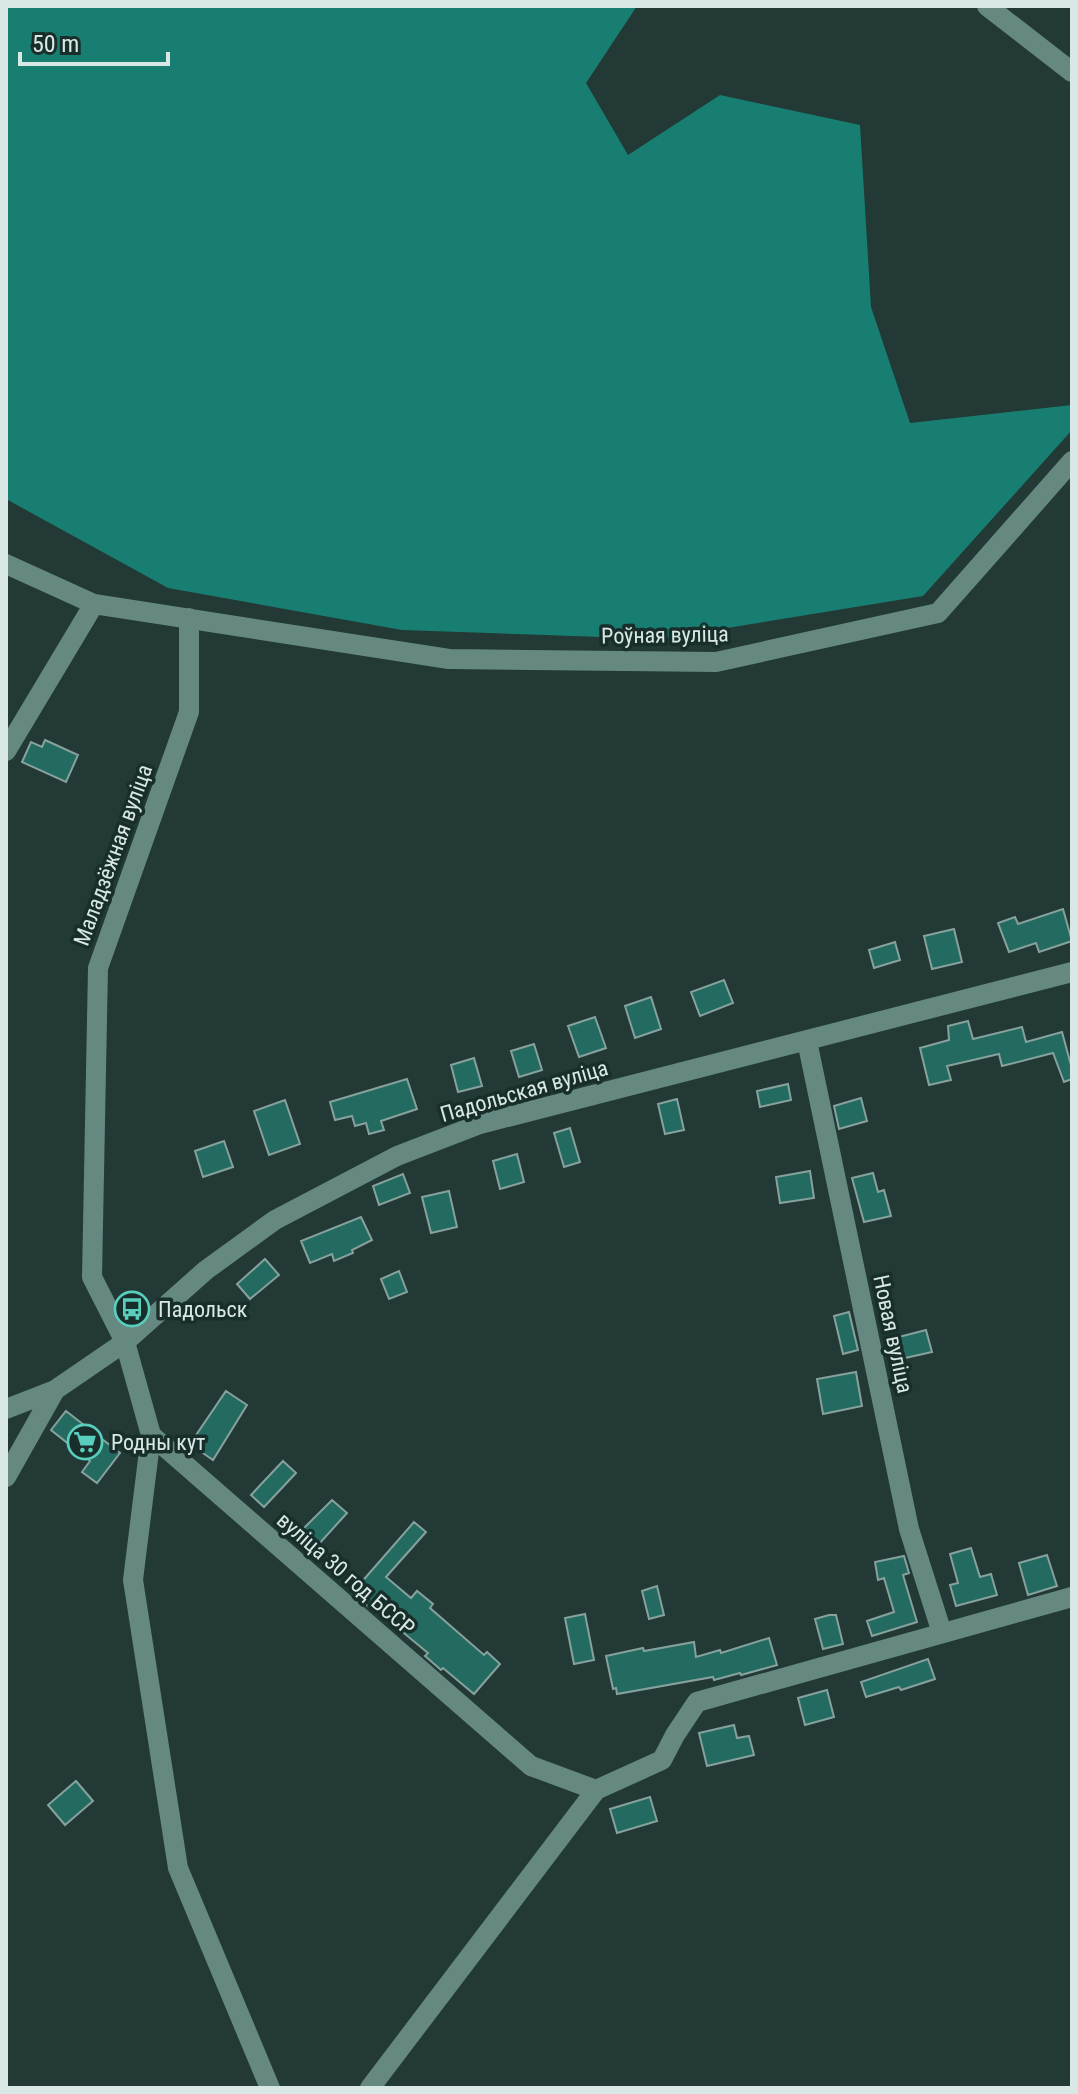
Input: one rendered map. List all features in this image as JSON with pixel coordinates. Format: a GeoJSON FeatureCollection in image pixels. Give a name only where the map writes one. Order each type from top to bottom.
{"type":"FeatureCollection","features":[{"type":"Feature","properties":{"kind":"street"},"geometry":{"type":"LineString","coordinates":[[987,6],[1072,72]]}},
{"type":"Feature","properties":{"kind":"street","name":"Роўная вуліца"},"geometry":{"type":"LineString","coordinates":[[189,618],[449,659],[716,662],[938,613],[1072,461]]}},
{"type":"Feature","properties":{"kind":"street"},"geometry":{"type":"LineString","coordinates":[[6,564],[94,604],[189,618]]}},
{"type":"Feature","properties":{"kind":"street"},"geometry":{"type":"LineString","coordinates":[[6,751],[94,604]]}},
{"type":"Feature","properties":{"kind":"street","name":"Маладзёжная вуліца"},"geometry":{"type":"LineString","coordinates":[[125,1342],[92,1277],[98,968],[189,712],[189,618]]}},
{"type":"Feature","properties":{"kind":"street","name":"Падольская вуліца"},"geometry":{"type":"LineString","coordinates":[[6,1477],[55,1390],[125,1342],[206,1270],[275,1220],[397,1156],[480,1124],[1072,972]]}},
{"type":"Feature","properties":{"kind":"street","name":"Новая вуліца"},"geometry":{"type":"LineString","coordinates":[[807,1041],[909,1529],[942,1633]]}},
{"type":"Feature","properties":{"kind":"street"},"geometry":{"type":"LineString","coordinates":[[125,1342],[151,1435],[133,1580],[178,1868],[270,2088]]}},
{"type":"Feature","properties":{"kind":"street"},"geometry":{"type":"LineString","coordinates":[[6,1409],[55,1390]]}},
{"type":"Feature","properties":{"kind":"street","name":"вуліца 30 год БССР"},"geometry":{"type":"LineString","coordinates":[[151,1435],[531,1766],[596,1790]]}},
{"type":"Feature","properties":{"kind":"street"},"geometry":{"type":"LineString","coordinates":[[370,2088],[596,1790],[662,1760],[697,1702],[1072,1597]]}},
{"type":"Feature","properties":{"kind":"green space"},"geometry":{"type":"Polygon","coordinates":[[[6,6],[637,6],[586,83],[628,155],[720,95],[860,125],[871,307],[910,423],[1072,405],[1072,430],[923,596],[660,639],[402,630],[168,588],[6,499],[6,6]]]}},
{"type":"Feature","properties":{"kind":"building"},"geometry":{"type":"Polygon","coordinates":[[[45,740],[78,755],[66,782],[22,762],[31,742],[42,747],[45,740]]]}},
{"type":"Feature","properties":{"kind":"building"},"geometry":{"type":"Polygon","coordinates":[[[1063,909],[1072,941],[1039,952],[1036,943],[1009,952],[998,923],[1015,917],[1018,924],[1063,909]]]}},
{"type":"Feature","properties":{"kind":"building"},"geometry":{"type":"Polygon","coordinates":[[[954,929],[962,962],[932,969],[924,936],[954,929]]]}},
{"type":"Feature","properties":{"kind":"building"},"geometry":{"type":"Polygon","coordinates":[[[895,942],[900,960],[874,968],[869,950],[895,942]]]}},
{"type":"Feature","properties":{"kind":"building"},"geometry":{"type":"Polygon","coordinates":[[[724,980],[733,1003],[700,1016],[691,992],[724,980]]]}},
{"type":"Feature","properties":{"kind":"building"},"geometry":{"type":"Polygon","coordinates":[[[651,997],[661,1029],[635,1038],[625,1006],[651,997]]]}},
{"type":"Feature","properties":{"kind":"building"},"geometry":{"type":"Polygon","coordinates":[[[595,1017],[606,1048],[579,1057],[568,1026],[595,1017]]]}},
{"type":"Feature","properties":{"kind":"building"},"geometry":{"type":"Polygon","coordinates":[[[968,1021],[973,1039],[1022,1027],[1026,1042],[1062,1032],[1072,1079],[1064,1082],[1053,1053],[1002,1066],[999,1054],[947,1066],[951,1080],[929,1085],[920,1048],[949,1040],[948,1026],[968,1021]]]}},
{"type":"Feature","properties":{"kind":"building"},"geometry":{"type":"Polygon","coordinates":[[[534,1044],[542,1070],[519,1077],[511,1051],[534,1044]]]}},
{"type":"Feature","properties":{"kind":"building"},"geometry":{"type":"Polygon","coordinates":[[[474,1058],[482,1086],[458,1092],[451,1065],[474,1058]]]}},
{"type":"Feature","properties":{"kind":"building"},"geometry":{"type":"Polygon","coordinates":[[[407,1079],[417,1109],[381,1121],[384,1130],[369,1134],[366,1123],[355,1126],[352,1116],[335,1120],[330,1102],[407,1079]]]}},
{"type":"Feature","properties":{"kind":"building"},"geometry":{"type":"Polygon","coordinates":[[[788,1084],[791,1100],[760,1107],[757,1091],[788,1084]]]}},
{"type":"Feature","properties":{"kind":"building"},"geometry":{"type":"Polygon","coordinates":[[[861,1098],[867,1121],[839,1129],[834,1106],[861,1098]]]}},
{"type":"Feature","properties":{"kind":"building"},"geometry":{"type":"Polygon","coordinates":[[[677,1099],[684,1130],[665,1134],[658,1104],[677,1099]]]}},
{"type":"Feature","properties":{"kind":"building"},"geometry":{"type":"Polygon","coordinates":[[[285,1100],[300,1144],[269,1155],[254,1111],[285,1100]]]}},
{"type":"Feature","properties":{"kind":"building"},"geometry":{"type":"Polygon","coordinates":[[[570,1128],[580,1162],[564,1167],[554,1133],[570,1128]]]}},
{"type":"Feature","properties":{"kind":"building"},"geometry":{"type":"Polygon","coordinates":[[[224,1141],[233,1167],[203,1177],[195,1151],[224,1141]]]}},
{"type":"Feature","properties":{"kind":"building"},"geometry":{"type":"Polygon","coordinates":[[[517,1154],[524,1182],[500,1189],[493,1161],[517,1154]]]}},
{"type":"Feature","properties":{"kind":"building"},"geometry":{"type":"Polygon","coordinates":[[[810,1171],[814,1198],[780,1203],[776,1177],[810,1171]]]}},
{"type":"Feature","properties":{"kind":"building"},"geometry":{"type":"Polygon","coordinates":[[[873,1173],[878,1192],[884,1190],[891,1216],[864,1222],[852,1178],[873,1173]]]}},
{"type":"Feature","properties":{"kind":"building"},"geometry":{"type":"Polygon","coordinates":[[[403,1174],[410,1193],[379,1205],[373,1186],[403,1174]]]}},
{"type":"Feature","properties":{"kind":"building"},"geometry":{"type":"Polygon","coordinates":[[[449,1191],[457,1227],[431,1233],[422,1197],[449,1191]]]}},
{"type":"Feature","properties":{"kind":"building"},"geometry":{"type":"Polygon","coordinates":[[[361,1217],[372,1240],[334,1261],[332,1254],[310,1263],[301,1241],[361,1217]]]}},
{"type":"Feature","properties":{"kind":"building"},"geometry":{"type":"Polygon","coordinates":[[[265,1259],[279,1275],[250,1299],[237,1284],[265,1259]]]}},
{"type":"Feature","properties":{"kind":"building"},"geometry":{"type":"Polygon","coordinates":[[[399,1271],[407,1292],[389,1299],[381,1279],[399,1271]]]}},
{"type":"Feature","properties":{"kind":"building"},"geometry":{"type":"Polygon","coordinates":[[[849,1312],[858,1350],[843,1354],[834,1316],[849,1312]]]}},
{"type":"Feature","properties":{"kind":"building"},"geometry":{"type":"Polygon","coordinates":[[[926,1330],[932,1352],[896,1360],[891,1339],[926,1330]]]}},
{"type":"Feature","properties":{"kind":"building"},"geometry":{"type":"Polygon","coordinates":[[[856,1372],[862,1406],[823,1414],[817,1379],[856,1372]]]}},
{"type":"Feature","properties":{"kind":"building"},"geometry":{"type":"Polygon","coordinates":[[[226,1391],[247,1405],[213,1460],[190,1444],[226,1391]]]}},
{"type":"Feature","properties":{"kind":"building","name":"Родны кут"},"geometry":{"type":"Polygon","coordinates":[[[66,1411],[120,1453],[97,1483],[82,1472],[90,1461],[51,1430],[66,1411]]]}},
{"type":"Feature","properties":{"kind":"building"},"geometry":{"type":"Polygon","coordinates":[[[283,1461],[296,1473],[264,1507],[251,1495],[283,1461]]]}},
{"type":"Feature","properties":{"kind":"building"},"geometry":{"type":"Polygon","coordinates":[[[332,1500],[347,1513],[309,1555],[293,1539],[332,1500]]]}},
{"type":"Feature","properties":{"kind":"building"},"geometry":{"type":"Polygon","coordinates":[[[414,1522],[426,1532],[386,1577],[411,1598],[417,1591],[433,1604],[430,1608],[484,1655],[487,1652],[500,1664],[474,1694],[443,1668],[441,1670],[425,1656],[428,1653],[352,1593],[414,1522]]]}},
{"type":"Feature","properties":{"kind":"building"},"geometry":{"type":"Polygon","coordinates":[[[971,1548],[980,1577],[991,1574],[997,1595],[956,1606],[950,1585],[958,1583],[950,1554],[971,1548]]]}},
{"type":"Feature","properties":{"kind":"building"},"geometry":{"type":"Polygon","coordinates":[[[1047,1555],[1057,1586],[1028,1595],[1019,1563],[1047,1555]]]}},
{"type":"Feature","properties":{"kind":"building"},"geometry":{"type":"Polygon","coordinates":[[[904,1556],[909,1573],[903,1575],[917,1622],[872,1636],[867,1621],[894,1612],[884,1578],[878,1580],[875,1562],[904,1556]]]}},
{"type":"Feature","properties":{"kind":"building"},"geometry":{"type":"Polygon","coordinates":[[[657,1586],[664,1615],[649,1619],[642,1591],[657,1586]]]}},
{"type":"Feature","properties":{"kind":"building"},"geometry":{"type":"Polygon","coordinates":[[[585,1614],[594,1660],[574,1664],[565,1618],[585,1614]]]}},
{"type":"Feature","properties":{"kind":"building"},"geometry":{"type":"Polygon","coordinates":[[[836,1615],[843,1644],[823,1649],[815,1619],[836,1615]]]}},
{"type":"Feature","properties":{"kind":"building"},"geometry":{"type":"Polygon","coordinates":[[[769,1638],[777,1665],[714,1680],[713,1677],[617,1694],[616,1688],[613,1689],[606,1656],[694,1642],[696,1657],[720,1650],[721,1653],[769,1638]]]}},
{"type":"Feature","properties":{"kind":"building"},"geometry":{"type":"Polygon","coordinates":[[[928,1659],[935,1679],[866,1697],[861,1682],[928,1659]]]}},
{"type":"Feature","properties":{"kind":"building"},"geometry":{"type":"Polygon","coordinates":[[[827,1690],[834,1717],[805,1725],[798,1698],[827,1690]]]}},
{"type":"Feature","properties":{"kind":"building"},"geometry":{"type":"Polygon","coordinates":[[[734,1725],[737,1738],[749,1736],[754,1755],[707,1766],[699,1733],[734,1725]]]}},
{"type":"Feature","properties":{"kind":"building"},"geometry":{"type":"Polygon","coordinates":[[[76,1781],[93,1801],[65,1825],[48,1805],[76,1781]]]}},
{"type":"Feature","properties":{"kind":"building"},"geometry":{"type":"Polygon","coordinates":[[[650,1797],[657,1821],[617,1833],[610,1809],[650,1797]]]}},
{"type":"Feature","properties":{"kind":"place","name":"Падольск"},"geometry":{"type":"Point","coordinates":[132,1309]}},
{"type":"Feature","properties":{"kind":"place","name":"Родны кут"},"geometry":{"type":"Point","coordinates":[85,1442]}}]}
